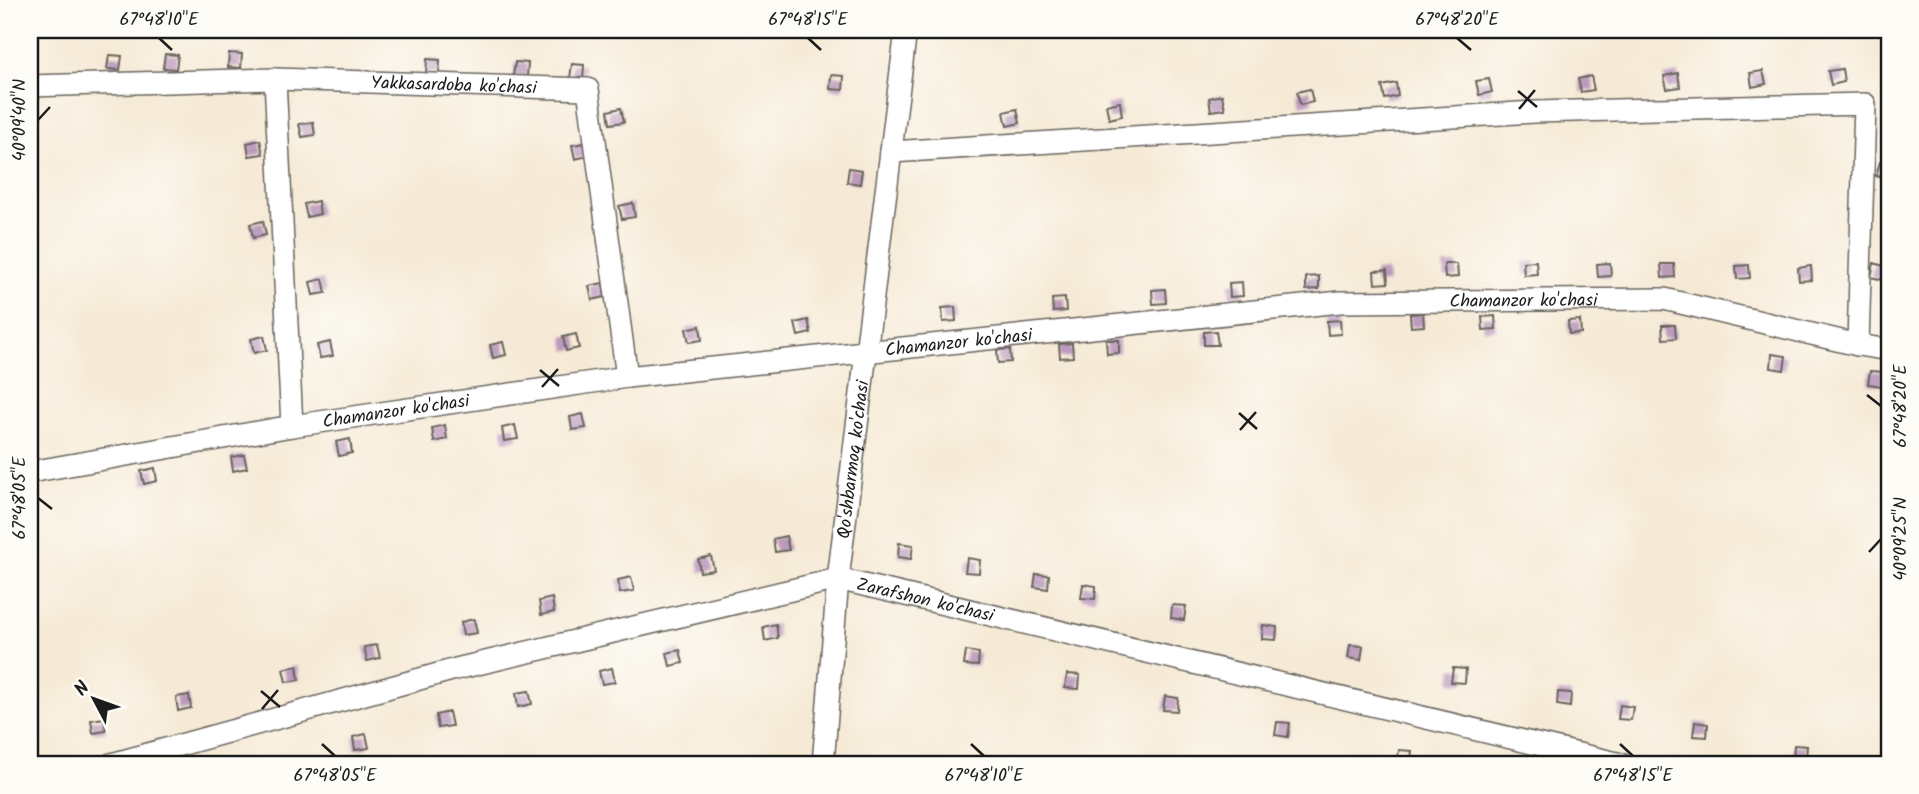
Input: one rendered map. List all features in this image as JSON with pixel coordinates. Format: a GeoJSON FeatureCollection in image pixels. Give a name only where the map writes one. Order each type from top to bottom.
{"type":"FeatureCollection","features":[{"type":"Feature","properties":{"kind":"street","name":"Qo'shbarmoq ko'chasi"},"geometry":{"type":"LineString","coordinates":[[823,764],[838,579],[906,30]]}},
{"type":"Feature","properties":{"kind":"street"},"geometry":{"type":"LineString","coordinates":[[275,79],[292,426]]}},
{"type":"Feature","properties":{"kind":"street","name":"Yakkasardoba ko'chasi"},"geometry":{"type":"LineString","coordinates":[[30,86],[275,79],[588,89],[626,377]]}},
{"type":"Feature","properties":{"kind":"street"},"geometry":{"type":"LineString","coordinates":[[891,152],[1534,112],[1865,104],[1858,345]]}},
{"type":"Feature","properties":{"kind":"street","name":"Chamanzor ko'chasi"},"geometry":{"type":"LineString","coordinates":[[30,472],[292,426],[626,377],[1340,302],[1664,299],[1889,350]]}},
{"type":"Feature","properties":{"kind":"street","name":"Zarafshon ko'chasi"},"geometry":{"type":"LineString","coordinates":[[111,764],[456,669],[838,579],[1621,764]]}},
{"type":"Feature","properties":{"kind":"building"},"geometry":{"type":"Polygon","coordinates":[[[229,53],[242,54],[241,68],[228,67],[229,53]]]}},
{"type":"Feature","properties":{"kind":"building"},"geometry":{"type":"Polygon","coordinates":[[[165,54],[178,55],[176,69],[163,68],[165,54]]]}},
{"type":"Feature","properties":{"kind":"building"},"geometry":{"type":"Polygon","coordinates":[[[109,55],[122,56],[120,70],[107,69],[109,55]]]}},
{"type":"Feature","properties":{"kind":"building"},"geometry":{"type":"Polygon","coordinates":[[[427,59],[440,60],[439,74],[426,73],[427,59]]]}},
{"type":"Feature","properties":{"kind":"building"},"geometry":{"type":"Polygon","coordinates":[[[515,62],[528,63],[527,77],[513,76],[515,62]]]}},
{"type":"Feature","properties":{"kind":"building"},"geometry":{"type":"Polygon","coordinates":[[[572,64],[584,65],[583,79],[570,78],[572,64]]]}},
{"type":"Feature","properties":{"kind":"building"},"geometry":{"type":"Polygon","coordinates":[[[1842,69],[1844,82],[1831,85],[1828,71],[1842,69]]]}},
{"type":"Feature","properties":{"kind":"building"},"geometry":{"type":"Polygon","coordinates":[[[1763,71],[1766,84],[1752,87],[1750,73],[1763,71]]]}},
{"type":"Feature","properties":{"kind":"building"},"geometry":{"type":"Polygon","coordinates":[[[1678,73],[1680,87],[1667,89],[1664,76],[1678,73]]]}},
{"type":"Feature","properties":{"kind":"building"},"geometry":{"type":"Polygon","coordinates":[[[831,75],[844,76],[843,90],[830,89],[831,75]]]}},
{"type":"Feature","properties":{"kind":"building"},"geometry":{"type":"Polygon","coordinates":[[[1591,76],[1594,90],[1581,92],[1578,79],[1591,76]]]}},
{"type":"Feature","properties":{"kind":"building"},"geometry":{"type":"Polygon","coordinates":[[[1489,79],[1492,92],[1479,95],[1476,81],[1489,79]]]}},
{"type":"Feature","properties":{"kind":"building"},"geometry":{"type":"Polygon","coordinates":[[[1396,83],[1398,96],[1385,99],[1382,86],[1396,83]]]}},
{"type":"Feature","properties":{"kind":"building"},"geometry":{"type":"Polygon","coordinates":[[[1310,89],[1313,102],[1300,105],[1297,92],[1310,89]]]}},
{"type":"Feature","properties":{"kind":"building"},"geometry":{"type":"Polygon","coordinates":[[[1222,95],[1225,109],[1211,111],[1209,98],[1222,95]]]}},
{"type":"Feature","properties":{"kind":"building"},"geometry":{"type":"Polygon","coordinates":[[[1120,102],[1122,116],[1109,119],[1106,105],[1120,102]]]}},
{"type":"Feature","properties":{"kind":"building"},"geometry":{"type":"Polygon","coordinates":[[[621,108],[624,122],[610,124],[608,111],[621,108]]]}},
{"type":"Feature","properties":{"kind":"building"},"geometry":{"type":"Polygon","coordinates":[[[1017,109],[1020,123],[1007,126],[1004,112],[1017,109]]]}},
{"type":"Feature","properties":{"kind":"building"},"geometry":{"type":"Polygon","coordinates":[[[313,122],[315,135],[302,137],[299,124],[313,122]]]}},
{"type":"Feature","properties":{"kind":"building"},"geometry":{"type":"Polygon","coordinates":[[[260,140],[263,154],[249,156],[247,143],[260,140]]]}},
{"type":"Feature","properties":{"kind":"building"},"geometry":{"type":"Polygon","coordinates":[[[585,143],[588,156],[575,159],[572,145],[585,143]]]}},
{"type":"Feature","properties":{"kind":"building"},"geometry":{"type":"Polygon","coordinates":[[[1880,162],[1889,165],[1889,179],[1876,176],[1880,162]]]}},
{"type":"Feature","properties":{"kind":"building"},"geometry":{"type":"Polygon","coordinates":[[[849,168],[862,170],[860,184],[847,182],[849,168]]]}},
{"type":"Feature","properties":{"kind":"building"},"geometry":{"type":"Polygon","coordinates":[[[318,201],[320,214],[307,217],[304,204],[318,201]]]}},
{"type":"Feature","properties":{"kind":"building"},"geometry":{"type":"Polygon","coordinates":[[[633,203],[635,217],[622,219],[619,206],[633,203]]]}},
{"type":"Feature","properties":{"kind":"building"},"geometry":{"type":"Polygon","coordinates":[[[263,221],[266,235],[253,238],[250,224],[263,221]]]}},
{"type":"Feature","properties":{"kind":"building"},"geometry":{"type":"Polygon","coordinates":[[[1536,261],[1537,274],[1524,275],[1523,262],[1536,261]]]}},
{"type":"Feature","properties":{"kind":"building"},"geometry":{"type":"Polygon","coordinates":[[[1610,263],[1611,276],[1598,277],[1597,264],[1610,263]]]}},
{"type":"Feature","properties":{"kind":"building"},"geometry":{"type":"Polygon","coordinates":[[[1874,263],[1887,267],[1883,280],[1871,277],[1874,263]]]}},
{"type":"Feature","properties":{"kind":"building"},"geometry":{"type":"Polygon","coordinates":[[[1444,264],[1457,264],[1458,277],[1445,278],[1444,264]]]}},
{"type":"Feature","properties":{"kind":"building"},"geometry":{"type":"Polygon","coordinates":[[[1661,264],[1674,264],[1675,277],[1662,278],[1661,264]]]}},
{"type":"Feature","properties":{"kind":"building"},"geometry":{"type":"Polygon","coordinates":[[[1749,265],[1750,278],[1737,279],[1736,266],[1749,265]]]}},
{"type":"Feature","properties":{"kind":"building"},"geometry":{"type":"Polygon","coordinates":[[[1811,266],[1812,280],[1799,281],[1798,268],[1811,266]]]}},
{"type":"Feature","properties":{"kind":"building"},"geometry":{"type":"Polygon","coordinates":[[[1387,270],[1388,283],[1375,284],[1374,271],[1387,270]]]}},
{"type":"Feature","properties":{"kind":"building"},"geometry":{"type":"Polygon","coordinates":[[[1319,276],[1319,289],[1306,290],[1306,277],[1319,276]]]}},
{"type":"Feature","properties":{"kind":"building"},"geometry":{"type":"Polygon","coordinates":[[[323,279],[326,293],[313,295],[310,282],[323,279]]]}},
{"type":"Feature","properties":{"kind":"building"},"geometry":{"type":"Polygon","coordinates":[[[1242,282],[1243,296],[1230,297],[1229,283],[1242,282]]]}},
{"type":"Feature","properties":{"kind":"building"},"geometry":{"type":"Polygon","coordinates":[[[603,283],[605,297],[592,300],[589,286],[603,283]]]}},
{"type":"Feature","properties":{"kind":"building"},"geometry":{"type":"Polygon","coordinates":[[[1165,289],[1166,303],[1153,304],[1152,290],[1165,289]]]}},
{"type":"Feature","properties":{"kind":"building"},"geometry":{"type":"Polygon","coordinates":[[[1065,298],[1066,311],[1053,312],[1052,299],[1065,298]]]}},
{"type":"Feature","properties":{"kind":"building"},"geometry":{"type":"Polygon","coordinates":[[[955,307],[956,321],[943,322],[942,308],[955,307]]]}},
{"type":"Feature","properties":{"kind":"building"},"geometry":{"type":"Polygon","coordinates":[[[1423,313],[1424,326],[1411,327],[1410,314],[1423,313]]]}},
{"type":"Feature","properties":{"kind":"building"},"geometry":{"type":"Polygon","coordinates":[[[1495,316],[1496,329],[1483,330],[1482,317],[1495,316]]]}},
{"type":"Feature","properties":{"kind":"building"},"geometry":{"type":"Polygon","coordinates":[[[808,320],[811,333],[798,336],[795,323],[808,320]]]}},
{"type":"Feature","properties":{"kind":"building"},"geometry":{"type":"Polygon","coordinates":[[[1340,320],[1341,334],[1328,335],[1327,321],[1340,320]]]}},
{"type":"Feature","properties":{"kind":"building"},"geometry":{"type":"Polygon","coordinates":[[[1580,320],[1581,333],[1569,334],[1568,321],[1580,320]]]}},
{"type":"Feature","properties":{"kind":"building"},"geometry":{"type":"Polygon","coordinates":[[[1662,325],[1675,325],[1676,338],[1663,339],[1662,325]]]}},
{"type":"Feature","properties":{"kind":"building"},"geometry":{"type":"Polygon","coordinates":[[[700,326],[702,340],[689,342],[686,329],[700,326]]]}},
{"type":"Feature","properties":{"kind":"building"},"geometry":{"type":"Polygon","coordinates":[[[1216,331],[1218,345],[1204,345],[1204,332],[1216,331]]]}},
{"type":"Feature","properties":{"kind":"building"},"geometry":{"type":"Polygon","coordinates":[[[576,334],[579,348],[566,351],[563,337],[576,334]]]}},
{"type":"Feature","properties":{"kind":"building"},"geometry":{"type":"Polygon","coordinates":[[[264,336],[267,350],[254,353],[251,339],[264,336]]]}},
{"type":"Feature","properties":{"kind":"building"},"geometry":{"type":"Polygon","coordinates":[[[1106,340],[1119,340],[1119,353],[1107,354],[1106,340]]]}},
{"type":"Feature","properties":{"kind":"building"},"geometry":{"type":"Polygon","coordinates":[[[330,342],[333,356],[320,358],[317,345],[330,342]]]}},
{"type":"Feature","properties":{"kind":"building"},"geometry":{"type":"Polygon","coordinates":[[[503,342],[506,355],[493,358],[490,345],[503,342]]]}},
{"type":"Feature","properties":{"kind":"building"},"geometry":{"type":"Polygon","coordinates":[[[1072,343],[1073,357],[1060,358],[1059,344],[1072,343]]]}},
{"type":"Feature","properties":{"kind":"building"},"geometry":{"type":"Polygon","coordinates":[[[1010,349],[1011,362],[998,363],[997,350],[1010,349]]]}},
{"type":"Feature","properties":{"kind":"building"},"geometry":{"type":"Polygon","coordinates":[[[1772,354],[1786,356],[1784,370],[1771,368],[1772,354]]]}},
{"type":"Feature","properties":{"kind":"building"},"geometry":{"type":"Polygon","coordinates":[[[1870,371],[1883,372],[1882,386],[1868,384],[1870,371]]]}},
{"type":"Feature","properties":{"kind":"building"},"geometry":{"type":"Polygon","coordinates":[[[583,414],[586,428],[572,430],[570,417],[583,414]]]}},
{"type":"Feature","properties":{"kind":"building"},"geometry":{"type":"Polygon","coordinates":[[[445,425],[447,439],[434,442],[432,428],[445,425]]]}},
{"type":"Feature","properties":{"kind":"building"},"geometry":{"type":"Polygon","coordinates":[[[515,425],[518,439],[504,441],[502,428],[515,425]]]}},
{"type":"Feature","properties":{"kind":"building"},"geometry":{"type":"Polygon","coordinates":[[[350,439],[352,453],[339,456],[336,442],[350,439]]]}},
{"type":"Feature","properties":{"kind":"building"},"geometry":{"type":"Polygon","coordinates":[[[244,455],[247,468],[233,471],[231,457],[244,455]]]}},
{"type":"Feature","properties":{"kind":"building"},"geometry":{"type":"Polygon","coordinates":[[[155,468],[157,481],[144,484],[141,471],[155,468]]]}},
{"type":"Feature","properties":{"kind":"building"},"geometry":{"type":"Polygon","coordinates":[[[786,536],[789,550],[775,552],[773,539],[786,536]]]}},
{"type":"Feature","properties":{"kind":"building"},"geometry":{"type":"Polygon","coordinates":[[[899,543],[913,545],[911,559],[898,557],[899,543]]]}},
{"type":"Feature","properties":{"kind":"building"},"geometry":{"type":"Polygon","coordinates":[[[711,556],[714,570],[700,572],[698,559],[711,556]]]}},
{"type":"Feature","properties":{"kind":"building"},"geometry":{"type":"Polygon","coordinates":[[[967,558],[980,560],[979,573],[965,572],[967,558]]]}},
{"type":"Feature","properties":{"kind":"building"},"geometry":{"type":"Polygon","coordinates":[[[1036,574],[1049,575],[1048,589],[1034,587],[1036,574]]]}},
{"type":"Feature","properties":{"kind":"building"},"geometry":{"type":"Polygon","coordinates":[[[631,577],[634,591],[620,593],[618,580],[631,577]]]}},
{"type":"Feature","properties":{"kind":"building"},"geometry":{"type":"Polygon","coordinates":[[[1083,584],[1096,586],[1095,599],[1081,598],[1083,584]]]}},
{"type":"Feature","properties":{"kind":"building"},"geometry":{"type":"Polygon","coordinates":[[[552,598],[554,612],[541,615],[539,601],[552,598]]]}},
{"type":"Feature","properties":{"kind":"building"},"geometry":{"type":"Polygon","coordinates":[[[1172,605],[1186,606],[1184,620],[1171,618],[1172,605]]]}},
{"type":"Feature","properties":{"kind":"building"},"geometry":{"type":"Polygon","coordinates":[[[474,619],[477,633],[463,635],[461,622],[474,619]]]}},
{"type":"Feature","properties":{"kind":"building"},"geometry":{"type":"Polygon","coordinates":[[[776,624],[778,638],[765,641],[763,627],[776,624]]]}},
{"type":"Feature","properties":{"kind":"building"},"geometry":{"type":"Polygon","coordinates":[[[1263,625],[1277,627],[1276,640],[1262,639],[1263,625]]]}},
{"type":"Feature","properties":{"kind":"building"},"geometry":{"type":"Polygon","coordinates":[[[377,645],[380,658],[367,661],[364,647],[377,645]]]}},
{"type":"Feature","properties":{"kind":"building"},"geometry":{"type":"Polygon","coordinates":[[[1350,645],[1363,646],[1361,660],[1348,658],[1350,645]]]}},
{"type":"Feature","properties":{"kind":"building"},"geometry":{"type":"Polygon","coordinates":[[[680,650],[683,663],[670,666],[667,653],[680,650]]]}},
{"type":"Feature","properties":{"kind":"building"},"geometry":{"type":"Polygon","coordinates":[[[966,651],[979,653],[978,666],[964,665],[966,651]]]}},
{"type":"Feature","properties":{"kind":"building"},"geometry":{"type":"Polygon","coordinates":[[[297,666],[299,680],[286,682],[283,669],[297,666]]]}},
{"type":"Feature","properties":{"kind":"building"},"geometry":{"type":"Polygon","coordinates":[[[612,668],[615,682],[602,684],[599,671],[612,668]]]}},
{"type":"Feature","properties":{"kind":"building"},"geometry":{"type":"Polygon","coordinates":[[[1453,668],[1466,669],[1465,683],[1451,682],[1453,668]]]}},
{"type":"Feature","properties":{"kind":"building"},"geometry":{"type":"Polygon","coordinates":[[[1067,674],[1080,675],[1079,689],[1065,688],[1067,674]]]}},
{"type":"Feature","properties":{"kind":"building"},"geometry":{"type":"Polygon","coordinates":[[[529,691],[532,704],[518,707],[516,693],[529,691]]]}},
{"type":"Feature","properties":{"kind":"building"},"geometry":{"type":"Polygon","coordinates":[[[1558,692],[1571,693],[1570,707],[1557,705],[1558,692]]]}},
{"type":"Feature","properties":{"kind":"building"},"geometry":{"type":"Polygon","coordinates":[[[189,695],[191,708],[178,711],[176,697],[189,695]]]}},
{"type":"Feature","properties":{"kind":"building"},"geometry":{"type":"Polygon","coordinates":[[[1165,696],[1178,698],[1177,711],[1163,710],[1165,696]]]}},
{"type":"Feature","properties":{"kind":"building"},"geometry":{"type":"Polygon","coordinates":[[[1620,705],[1633,707],[1631,720],[1618,719],[1620,705]]]}},
{"type":"Feature","properties":{"kind":"building"},"geometry":{"type":"Polygon","coordinates":[[[449,712],[452,726],[438,728],[436,715],[449,712]]]}},
{"type":"Feature","properties":{"kind":"building"},"geometry":{"type":"Polygon","coordinates":[[[104,718],[106,731],[93,733],[91,720],[104,718]]]}},
{"type":"Feature","properties":{"kind":"building"},"geometry":{"type":"Polygon","coordinates":[[[1277,722],[1290,723],[1288,737],[1275,735],[1277,722]]]}},
{"type":"Feature","properties":{"kind":"building"},"geometry":{"type":"Polygon","coordinates":[[[1695,722],[1708,724],[1707,737],[1693,736],[1695,722]]]}},
{"type":"Feature","properties":{"kind":"building"},"geometry":{"type":"Polygon","coordinates":[[[366,734],[369,748],[355,750],[353,737],[366,734]]]}},
{"type":"Feature","properties":{"kind":"building"},"geometry":{"type":"Polygon","coordinates":[[[1794,745],[1807,746],[1806,760],[1793,758],[1794,745]]]}},
{"type":"Feature","properties":{"kind":"building"},"geometry":{"type":"Polygon","coordinates":[[[1399,750],[1412,751],[1410,764],[1397,763],[1399,750]]]}},
{"type":"Feature","properties":{"kind":"building"},"geometry":{"type":"Polygon","coordinates":[[[277,758],[279,764],[265,764],[264,761],[277,758]]]}}]}
